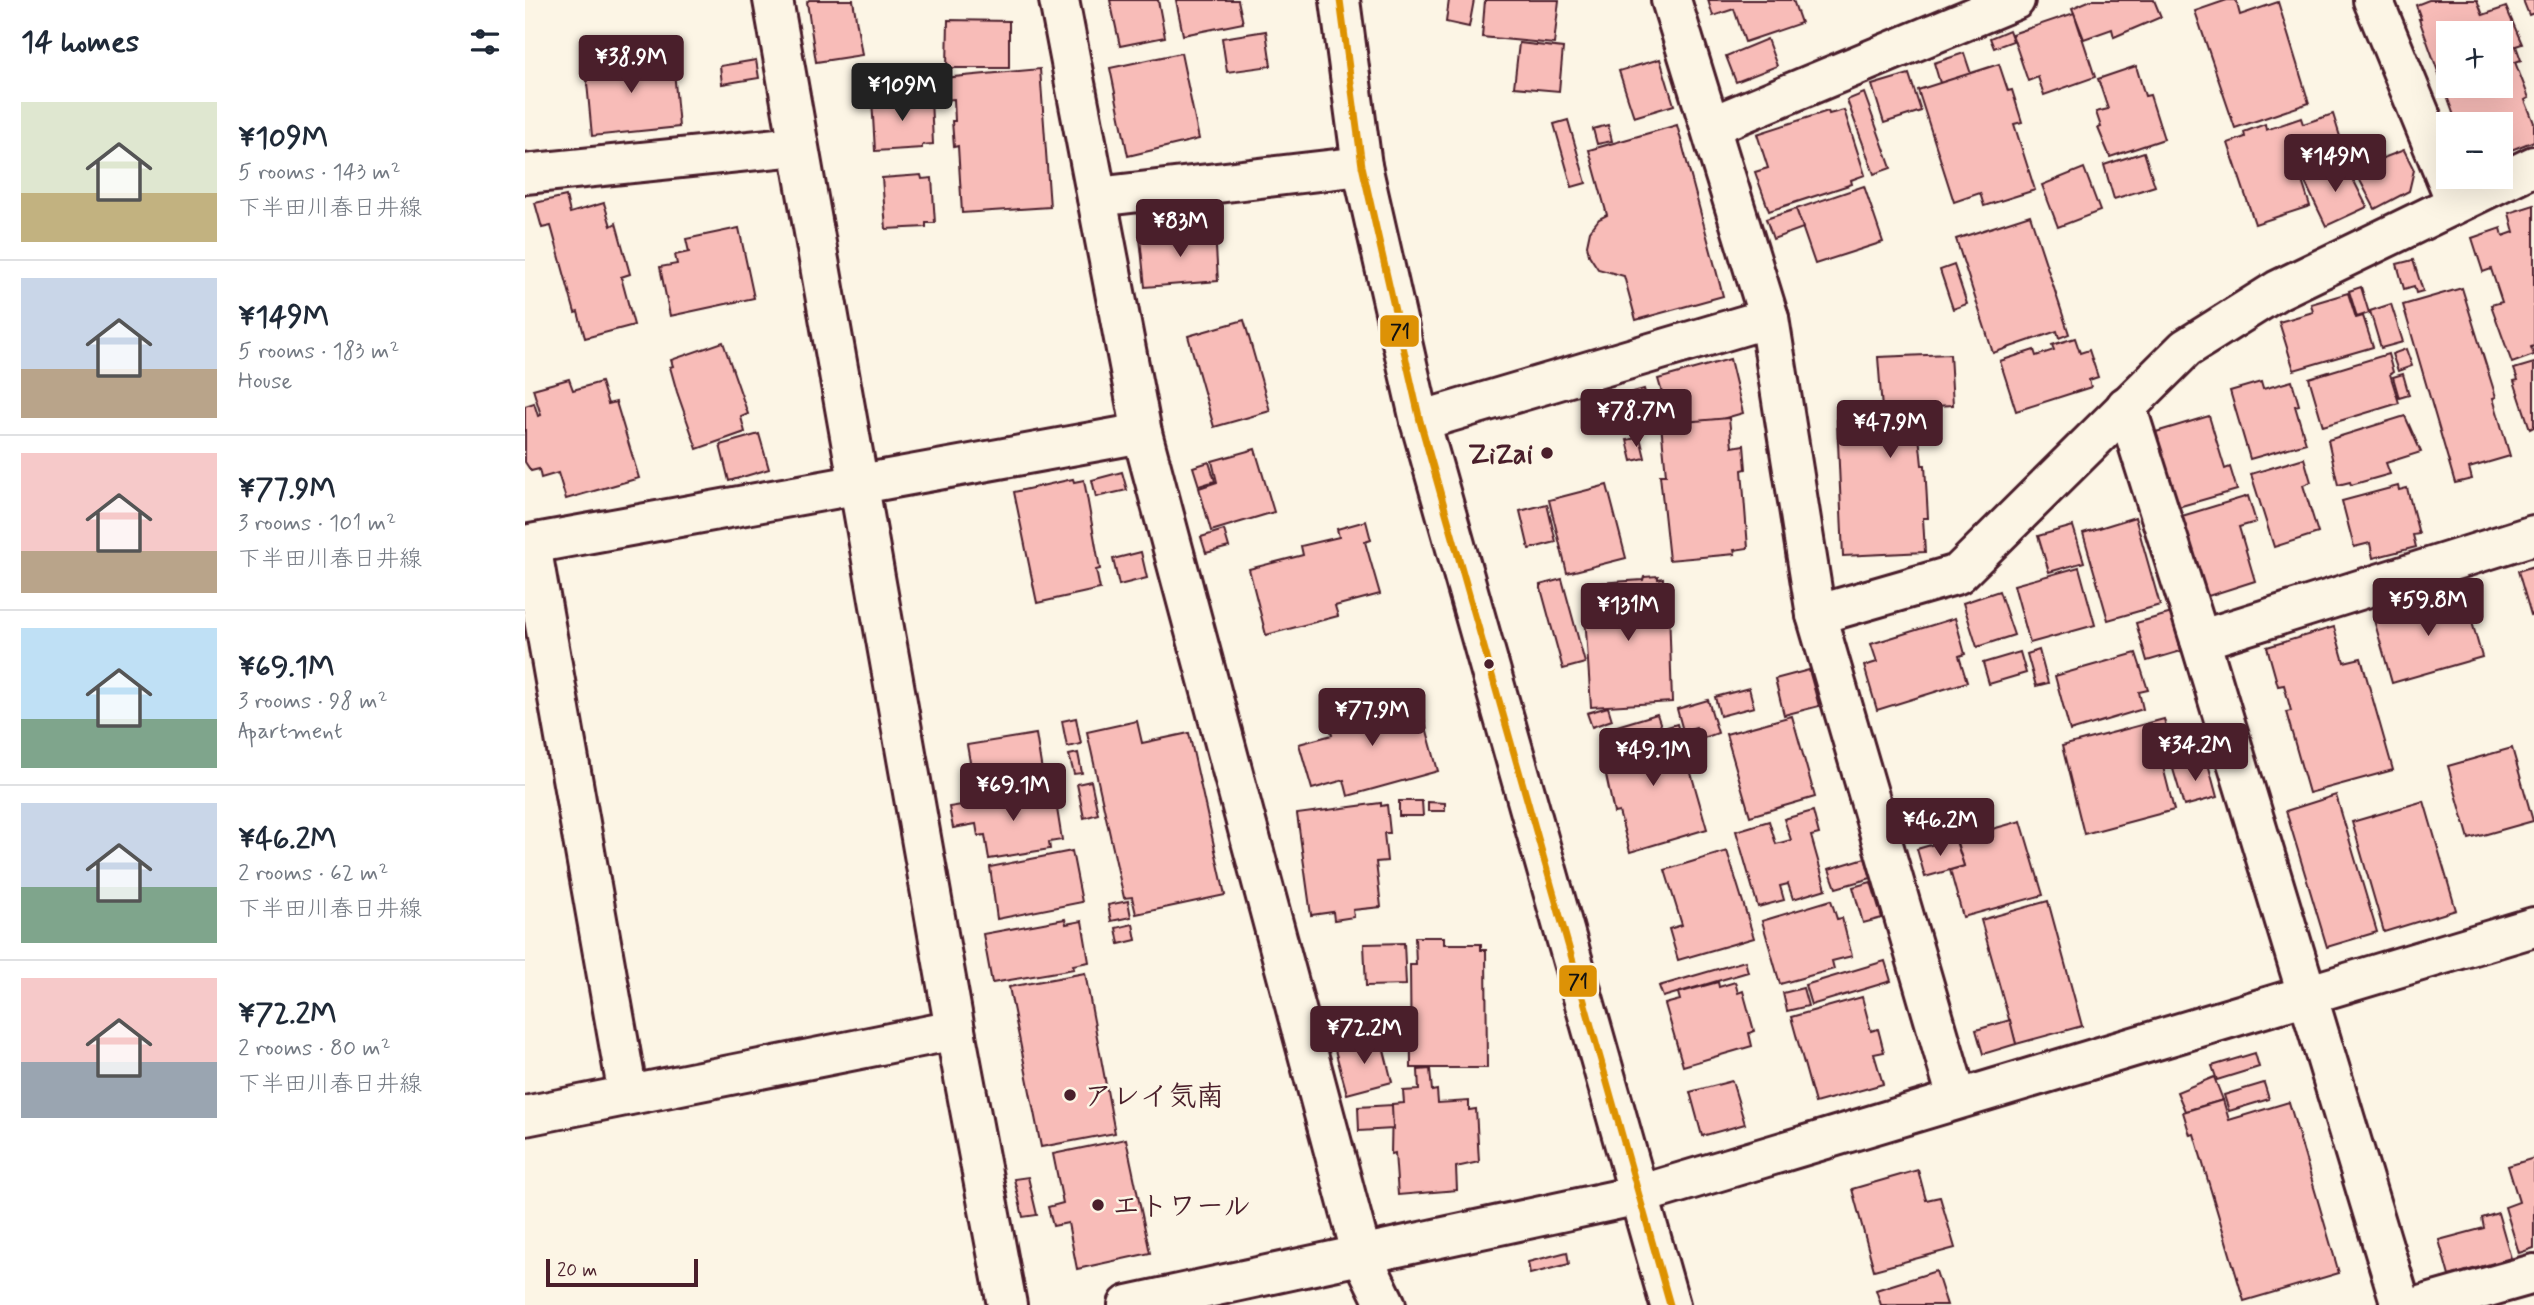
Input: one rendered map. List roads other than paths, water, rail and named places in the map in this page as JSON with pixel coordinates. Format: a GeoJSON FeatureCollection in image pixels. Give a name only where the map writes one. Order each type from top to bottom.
{"type":"FeatureCollection","features":[{"type":"Feature","properties":{"kind":"street"},"geometry":{"type":"LineString","coordinates":[[773,0],[955,1030],[1007,1305]]}},
{"type":"Feature","properties":{"kind":"street"},"geometry":{"type":"LineString","coordinates":[[1059,0],[1142,433],[1362,1256],[1386,1305]]}},
{"type":"Feature","properties":{"kind":"street"},"geometry":{"type":"LineString","coordinates":[[1341,0],[1362,166],[1420,421],[1670,1305]]}},
{"type":"Feature","properties":{"kind":"street"},"geometry":{"type":"LineString","coordinates":[[1671,0],[1769,318],[1816,615],[1957,1098]]}},
{"type":"Feature","properties":{"kind":"street"},"geometry":{"type":"LineString","coordinates":[[1711,126],[2015,0]]}},
{"type":"Feature","properties":{"kind":"street"},"geometry":{"type":"LineString","coordinates":[[2373,0],[2456,202]]}},
{"type":"Feature","properties":{"kind":"street"},"geometry":{"type":"LineString","coordinates":[[525,174],[797,146]]}},
{"type":"Feature","properties":{"kind":"street"},"geometry":{"type":"LineString","coordinates":[[1097,197],[1362,166]]}},
{"type":"Feature","properties":{"kind":"street"},"geometry":{"type":"LineString","coordinates":[[1816,615],[1958,574],[2186,348],[2278,290],[2534,166]]}},
{"type":"Feature","properties":{"kind":"street"},"geometry":{"type":"LineString","coordinates":[[1420,421],[1769,318]]}},
{"type":"Feature","properties":{"kind":"street"},"geometry":{"type":"LineString","coordinates":[[2126,406],[2200,640],[2401,1305]]}},
{"type":"Feature","properties":{"kind":"street"},"geometry":{"type":"LineString","coordinates":[[628,1095],[528,545],[1142,433]]}},
{"type":"Feature","properties":{"kind":"street"},"geometry":{"type":"LineString","coordinates":[[2200,640],[2534,535]]}},
{"type":"Feature","properties":{"kind":"street"},"geometry":{"type":"LineString","coordinates":[[1128,1305],[1639,1195],[2534,927]]}},
{"type":"Feature","properties":{"kind":"street"},"geometry":{"type":"LineString","coordinates":[[525,1116],[955,1030]]}},
{"type":"Feature","properties":{"kind":"street"},"geometry":{"type":"LineString","coordinates":[[2424,1305],[2534,1274]]}},
{"type":"Feature","properties":{"kind":"place","name":"ZiZai"},"geometry":{"type":"Point","coordinates":[1547,453]}},
{"type":"Feature","properties":{"kind":"place","name":"アレイ気南"},"geometry":{"type":"Point","coordinates":[1070,1095]}},
{"type":"Feature","properties":{"kind":"place","name":"エトワール"},"geometry":{"type":"Point","coordinates":[1098,1205]}}]}
